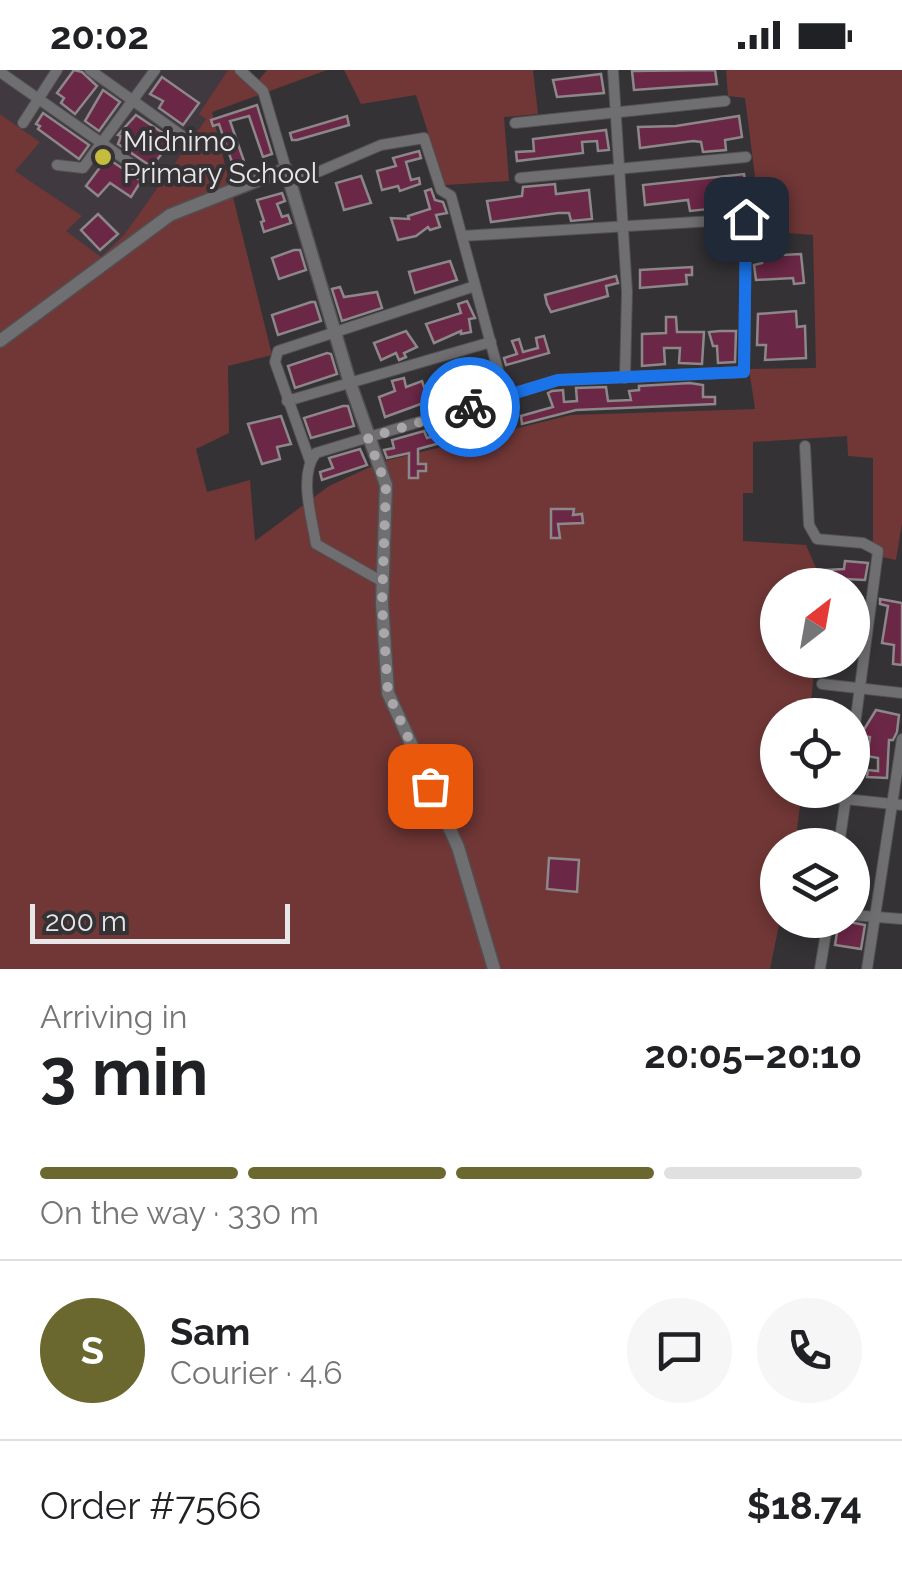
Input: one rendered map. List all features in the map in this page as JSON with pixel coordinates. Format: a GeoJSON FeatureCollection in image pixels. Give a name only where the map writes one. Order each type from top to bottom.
{"type":"FeatureCollection","features":[{"type":"Feature","properties":{"kind":"street"},"geometry":{"type":"LineString","coordinates":[[23,124],[58,70]]}},
{"type":"Feature","properties":{"kind":"street"},"geometry":{"type":"LineString","coordinates":[[90,70],[184,137]]}},
{"type":"Feature","properties":{"kind":"street"},"geometry":{"type":"LineString","coordinates":[[57,165],[84,168],[156,70]]}},
{"type":"Feature","properties":{"kind":"street"},"geometry":{"type":"LineString","coordinates":[[240,70],[264,91],[334,332],[386,485],[382,582],[388,693],[458,847],[494,969]]}},
{"type":"Feature","properties":{"kind":"street"},"geometry":{"type":"LineString","coordinates":[[613,70],[627,292],[625,378]]}},
{"type":"Feature","properties":{"kind":"street"},"geometry":{"type":"LineString","coordinates":[[0,72],[153,179]]}},
{"type":"Feature","properties":{"kind":"street"},"geometry":{"type":"LineString","coordinates":[[515,123],[725,101]]}},
{"type":"Feature","properties":{"kind":"street"},"geometry":{"type":"LineString","coordinates":[[290,184],[381,145],[424,138],[441,190],[451,196],[505,396]]}},
{"type":"Feature","properties":{"kind":"street"},"geometry":{"type":"LineString","coordinates":[[520,178],[746,157]]}},
{"type":"Feature","properties":{"kind":"street"},"geometry":{"type":"LineString","coordinates":[[0,341],[170,214],[286,169]]}},
{"type":"Feature","properties":{"kind":"street"},"geometry":{"type":"LineString","coordinates":[[310,461],[316,453],[558,380],[744,372],[746,219],[462,236]]}},
{"type":"Feature","properties":{"kind":"street"},"geometry":{"type":"LineString","coordinates":[[382,582],[316,544],[308,494],[310,461],[275,362],[278,351],[475,286]]}},
{"type":"Feature","properties":{"kind":"street"},"geometry":{"type":"LineString","coordinates":[[288,401],[490,342]]}},
{"type":"Feature","properties":{"kind":"street"},"geometry":{"type":"LineString","coordinates":[[805,446],[808,524],[817,539],[863,543],[878,552],[859,698]]}},
{"type":"Feature","properties":{"kind":"street"},"geometry":{"type":"LineString","coordinates":[[822,684],[902,693]]}},
{"type":"Feature","properties":{"kind":"street"},"geometry":{"type":"LineString","coordinates":[[867,969],[897,805],[902,739]]}},
{"type":"Feature","properties":{"kind":"street"},"geometry":{"type":"LineString","coordinates":[[870,800],[897,805]]}},
{"type":"Feature","properties":{"kind":"street"},"geometry":{"type":"LineString","coordinates":[[870,916],[902,918]]}},
{"type":"Feature","properties":{"kind":"street"},"geometry":{"type":"LineString","coordinates":[[820,969],[825,938]]}},
{"type":"Feature","properties":{"kind":"shaded area","name":"Midnimo Primary School"},"geometry":{"type":"Polygon","coordinates":[[[0,70],[228,70],[200,114],[206,119],[124,235],[101,257],[65,231],[81,217],[14,171],[39,142],[0,114],[0,70]]]}},
{"type":"Feature","properties":{"kind":"shaded area"},"geometry":{"type":"Polygon","coordinates":[[[228,70],[247,70],[258,81],[267,70],[327,70],[212,112],[272,355],[228,366],[229,433],[196,449],[207,492],[250,480],[255,541],[329,486],[381,462],[571,415],[755,409],[749,369],[816,368],[813,235],[762,231],[745,98],[728,96],[726,70],[902,70],[902,523],[896,560],[873,555],[873,458],[848,456],[847,436],[753,442],[753,493],[743,493],[743,541],[806,545],[816,568],[760,568],[760,678],[813,678],[812,698],[760,698],[760,808],[800,808],[797,828],[760,828],[760,938],[776,938],[770,969],[0,969],[0,114],[40,142],[15,171],[82,216],[66,231],[101,257],[124,235],[206,119],[199,114],[228,70]]]}},
{"type":"Feature","properties":{"kind":"shaded area"},"geometry":{"type":"Polygon","coordinates":[[[344,70],[533,70],[538,114],[504,117],[509,181],[445,185],[416,95],[361,104],[344,70]]]}},
{"type":"Feature","properties":{"kind":"building"},"geometry":{"type":"Polygon","coordinates":[[[74,70],[97,86],[75,114],[61,103],[64,98],[57,93],[74,70]]]}},
{"type":"Feature","properties":{"kind":"building"},"geometry":{"type":"Polygon","coordinates":[[[715,70],[717,84],[634,90],[632,71],[715,70]]]}},
{"type":"Feature","properties":{"kind":"building"},"geometry":{"type":"Polygon","coordinates":[[[601,74],[604,93],[557,97],[553,80],[601,74]]]}},
{"type":"Feature","properties":{"kind":"building"},"geometry":{"type":"Polygon","coordinates":[[[162,77],[199,103],[183,125],[159,108],[163,101],[150,94],[162,77]]]}},
{"type":"Feature","properties":{"kind":"building"},"geometry":{"type":"Polygon","coordinates":[[[103,90],[120,102],[99,131],[85,121],[103,90]]]}},
{"type":"Feature","properties":{"kind":"building"},"geometry":{"type":"Polygon","coordinates":[[[257,105],[272,154],[263,157],[249,116],[230,121],[245,164],[234,168],[219,124],[213,126],[211,120],[257,105]]]}},
{"type":"Feature","properties":{"kind":"building"},"geometry":{"type":"Polygon","coordinates":[[[43,113],[89,145],[79,159],[38,129],[36,124],[43,113]]]}},
{"type":"Feature","properties":{"kind":"building"},"geometry":{"type":"Polygon","coordinates":[[[136,115],[172,139],[152,167],[118,144],[118,135],[136,115]]]}},
{"type":"Feature","properties":{"kind":"building"},"geometry":{"type":"Polygon","coordinates":[[[347,116],[349,125],[292,140],[290,133],[347,116]]]}},
{"type":"Feature","properties":{"kind":"building"},"geometry":{"type":"Polygon","coordinates":[[[739,116],[742,137],[725,140],[726,150],[703,152],[701,142],[693,141],[640,148],[638,127],[676,126],[739,116]]]}},
{"type":"Feature","properties":{"kind":"building"},"geometry":{"type":"Polygon","coordinates":[[[606,130],[609,150],[598,151],[597,141],[582,142],[583,153],[517,161],[516,152],[534,151],[533,139],[606,130]]]}},
{"type":"Feature","properties":{"kind":"building"},"geometry":{"type":"Polygon","coordinates":[[[419,151],[421,158],[406,162],[411,180],[419,178],[420,184],[400,191],[398,186],[382,190],[377,171],[396,166],[393,158],[419,151]]]}},
{"type":"Feature","properties":{"kind":"building"},"geometry":{"type":"Polygon","coordinates":[[[107,158],[141,181],[131,197],[110,183],[98,196],[86,186],[107,158]]]}},
{"type":"Feature","properties":{"kind":"building"},"geometry":{"type":"Polygon","coordinates":[[[744,174],[747,195],[736,196],[738,206],[690,211],[688,200],[645,205],[643,185],[744,174]]]}},
{"type":"Feature","properties":{"kind":"building"},"geometry":{"type":"Polygon","coordinates":[[[361,176],[371,203],[344,210],[336,183],[361,176]]]}},
{"type":"Feature","properties":{"kind":"building"},"geometry":{"type":"Polygon","coordinates":[[[555,184],[556,194],[589,190],[592,219],[571,221],[569,213],[558,213],[491,222],[487,201],[522,196],[523,187],[555,184]]]}},
{"type":"Feature","properties":{"kind":"building"},"geometry":{"type":"Polygon","coordinates":[[[431,189],[447,213],[436,215],[440,227],[428,227],[416,236],[398,240],[391,218],[409,219],[408,216],[430,209],[425,191],[431,189]]]}},
{"type":"Feature","properties":{"kind":"building"},"geometry":{"type":"Polygon","coordinates":[[[282,193],[285,201],[277,204],[282,217],[288,215],[291,223],[264,232],[257,200],[282,193]]]}},
{"type":"Feature","properties":{"kind":"building"},"geometry":{"type":"Polygon","coordinates":[[[98,214],[118,234],[100,250],[81,230],[98,214]]]}},
{"type":"Feature","properties":{"kind":"building"},"geometry":{"type":"Polygon","coordinates":[[[782,246],[782,255],[801,254],[804,283],[794,284],[793,278],[756,280],[754,265],[762,263],[758,247],[782,246]]]}},
{"type":"Feature","properties":{"kind":"building"},"geometry":{"type":"Polygon","coordinates":[[[300,250],[306,270],[279,279],[272,258],[300,250]]]}},
{"type":"Feature","properties":{"kind":"building"},"geometry":{"type":"Polygon","coordinates":[[[450,261],[457,280],[415,293],[409,272],[450,261]]]}},
{"type":"Feature","properties":{"kind":"building"},"geometry":{"type":"Polygon","coordinates":[[[692,267],[692,275],[686,275],[687,284],[640,288],[640,270],[692,267]]]}},
{"type":"Feature","properties":{"kind":"building"},"geometry":{"type":"Polygon","coordinates":[[[616,276],[618,283],[606,286],[608,296],[551,312],[547,304],[545,295],[616,276]]]}},
{"type":"Feature","properties":{"kind":"building"},"geometry":{"type":"Polygon","coordinates":[[[340,287],[344,297],[377,292],[382,308],[342,321],[332,289],[340,287]]]}},
{"type":"Feature","properties":{"kind":"building"},"geometry":{"type":"Polygon","coordinates":[[[467,301],[475,318],[469,319],[471,332],[461,331],[434,343],[426,324],[461,313],[458,304],[467,301]]]}},
{"type":"Feature","properties":{"kind":"building"},"geometry":{"type":"Polygon","coordinates":[[[315,302],[321,321],[278,335],[272,315],[315,302]]]}},
{"type":"Feature","properties":{"kind":"building"},"geometry":{"type":"Polygon","coordinates":[[[796,311],[797,327],[805,326],[806,358],[765,360],[766,345],[757,345],[758,314],[796,311]]]}},
{"type":"Feature","properties":{"kind":"building"},"geometry":{"type":"Polygon","coordinates":[[[666,317],[676,317],[677,332],[704,332],[702,364],[679,363],[680,348],[664,348],[665,364],[642,366],[642,334],[666,333],[666,317]]]}},
{"type":"Feature","properties":{"kind":"building"},"geometry":{"type":"Polygon","coordinates":[[[406,331],[417,347],[399,360],[396,353],[381,360],[374,343],[406,331]]]}},
{"type":"Feature","properties":{"kind":"building"},"geometry":{"type":"Polygon","coordinates":[[[736,331],[735,362],[718,363],[717,346],[713,346],[709,332],[736,331]]]}},
{"type":"Feature","properties":{"kind":"building"},"geometry":{"type":"Polygon","coordinates":[[[544,336],[549,353],[506,365],[504,358],[517,354],[512,341],[519,339],[523,352],[538,348],[536,338],[544,336]]]}},
{"type":"Feature","properties":{"kind":"building"},"geometry":{"type":"Polygon","coordinates":[[[331,354],[337,374],[295,388],[288,366],[331,354]]]}},
{"type":"Feature","properties":{"kind":"building"},"geometry":{"type":"Polygon","coordinates":[[[487,362],[482,380],[477,374],[479,382],[474,380],[479,395],[456,402],[467,367],[487,362]]]}},
{"type":"Feature","properties":{"kind":"building"},"geometry":{"type":"Polygon","coordinates":[[[454,374],[459,393],[449,396],[442,377],[454,374]]]}},
{"type":"Feature","properties":{"kind":"building"},"geometry":{"type":"Polygon","coordinates":[[[404,378],[406,387],[422,381],[429,401],[385,417],[379,397],[395,391],[392,381],[404,378]]]}},
{"type":"Feature","properties":{"kind":"building"},"geometry":{"type":"Polygon","coordinates":[[[703,385],[703,397],[715,397],[715,404],[576,410],[522,424],[521,416],[553,407],[548,393],[552,391],[563,390],[564,402],[577,401],[576,388],[606,387],[608,401],[631,400],[629,391],[639,390],[639,386],[703,385]]]}},
{"type":"Feature","properties":{"kind":"building"},"geometry":{"type":"Polygon","coordinates":[[[348,406],[354,426],[311,438],[304,418],[348,406]]]}},
{"type":"Feature","properties":{"kind":"building"},"geometry":{"type":"Polygon","coordinates":[[[281,416],[291,444],[277,447],[280,459],[262,464],[248,424],[281,416]]]}},
{"type":"Feature","properties":{"kind":"building"},"geometry":{"type":"Polygon","coordinates":[[[424,431],[427,438],[439,435],[440,443],[418,449],[418,464],[426,464],[426,471],[418,471],[418,478],[409,478],[409,453],[387,458],[384,450],[394,448],[392,440],[424,431]]]}},
{"type":"Feature","properties":{"kind":"building"},"geometry":{"type":"Polygon","coordinates":[[[360,449],[367,465],[322,480],[320,472],[333,468],[329,458],[360,449]]]}},
{"type":"Feature","properties":{"kind":"building"},"geometry":{"type":"Polygon","coordinates":[[[551,509],[574,509],[573,515],[582,514],[583,523],[558,524],[560,538],[551,538],[551,509]]]}},
{"type":"Feature","properties":{"kind":"building"},"geometry":{"type":"Polygon","coordinates":[[[845,561],[868,563],[867,568],[844,568],[845,561]]]}},
{"type":"Feature","properties":{"kind":"building"},"geometry":{"type":"Polygon","coordinates":[[[880,599],[902,603],[902,665],[893,664],[894,645],[882,643],[888,606],[880,604],[880,599]]]}},
{"type":"Feature","properties":{"kind":"building"},"geometry":{"type":"Polygon","coordinates":[[[876,710],[899,715],[897,732],[889,740],[887,778],[870,777],[870,770],[878,771],[878,758],[870,757],[870,720],[876,710]]]}},
{"type":"Feature","properties":{"kind":"building"},"geometry":{"type":"Polygon","coordinates":[[[549,858],[579,860],[577,892],[547,889],[549,858]]]}},
{"type":"Feature","properties":{"kind":"building"},"geometry":{"type":"Polygon","coordinates":[[[836,938],[863,938],[861,949],[835,945],[836,938]]]}},
{"type":"Feature","properties":{"kind":"way so far"},"geometry":{"type":"LineString","coordinates":[[430,786],[388,693],[382,603],[386,485],[368,438],[470,407]]}},
{"type":"Feature","properties":{"kind":"place","name":"Midnimo Primary School"},"geometry":{"type":"Point","coordinates":[103,157]}},
{"type":"Feature","properties":{"kind":"route"},"geometry":{"type":"LineString","coordinates":[[470,407],[558,380],[744,372],[746,219]]}}]}
